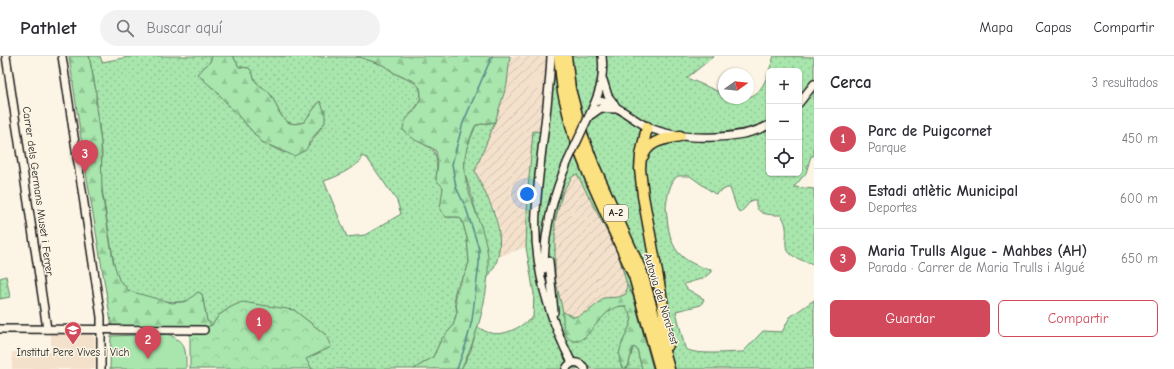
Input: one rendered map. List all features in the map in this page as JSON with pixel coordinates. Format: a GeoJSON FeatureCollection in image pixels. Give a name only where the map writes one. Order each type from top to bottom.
{"type":"FeatureCollection","features":[{"type":"Feature","properties":{"kind":"highway","name":"Autovia del Nord-est"},"geometry":{"type":"LineString","coordinates":[[559,56],[563,92],[574,137],[591,180],[630,265],[660,369]]}},
{"type":"Feature","properties":{"kind":"highway","name":"Autovia del Nord-est"},"geometry":{"type":"LineString","coordinates":[[566,56],[570,89],[584,139],[594,166],[642,273],[669,369]]}},
{"type":"Feature","properties":{"kind":"highway"},"geometry":{"type":"LineString","coordinates":[[647,127],[640,165],[643,196],[662,300],[670,356],[669,369]]}},
{"type":"Feature","properties":{"kind":"highway"},"geometry":{"type":"LineString","coordinates":[[640,165],[645,151],[651,144],[662,139],[680,136]]}},
{"type":"Feature","properties":{"kind":"street","name":"Carrer dels Germans Muset i Ferrer"},"geometry":{"type":"LineString","coordinates":[[6,56],[47,329]]}},
{"type":"Feature","properties":{"kind":"street"},"geometry":{"type":"LineString","coordinates":[[62,56],[102,329],[101,369]]}},
{"type":"Feature","properties":{"kind":"street"},"geometry":{"type":"LineString","coordinates":[[551,56],[550,92],[536,211],[539,263],[549,310],[572,363]]}},
{"type":"Feature","properties":{"kind":"street"},"geometry":{"type":"LineString","coordinates":[[549,310],[544,265],[556,190],[568,161],[597,101],[602,76],[602,56]]}},
{"type":"Feature","properties":{"kind":"street"},"geometry":{"type":"LineString","coordinates":[[602,76],[608,96],[620,111]]}},
{"type":"Feature","properties":{"kind":"street"},"geometry":{"type":"LineString","coordinates":[[802,99],[814,84]]}},
{"type":"Feature","properties":{"kind":"street"},"geometry":{"type":"LineString","coordinates":[[597,101],[609,103],[647,127],[662,133],[680,136],[726,136],[746,134],[766,126]]}},
{"type":"Feature","properties":{"kind":"street"},"geometry":{"type":"LineString","coordinates":[[588,118],[598,109],[605,107],[620,111]]}},
{"type":"Feature","properties":{"kind":"street"},"geometry":{"type":"LineString","coordinates":[[550,221],[549,280],[559,336]]}},
{"type":"Feature","properties":{"kind":"street"},"geometry":{"type":"LineString","coordinates":[[0,329],[102,329],[108,331],[204,330]]}},
{"type":"Feature","properties":{"kind":"street"},"geometry":{"type":"LineString","coordinates":[[566,369],[572,363],[578,363],[584,369]]}},
{"type":"Feature","properties":{"kind":"shaded area"},"geometry":{"type":"Polygon","coordinates":[[[510,56],[547,56],[547,94],[542,132],[534,131],[528,189],[526,247],[498,257],[499,228],[495,211],[484,192],[475,171],[496,117],[508,79],[510,56]]]}},
{"type":"Feature","properties":{"kind":"shaded area"},"geometry":{"type":"Polygon","coordinates":[[[577,174],[618,253],[627,285],[626,294],[619,297],[603,298],[590,311],[574,317],[563,312],[555,278],[555,221],[563,191],[572,177],[577,174]]]}},
{"type":"Feature","properties":{"kind":"shaded area","name":"Institut Pere Vives i Vich"},"geometry":{"type":"Polygon","coordinates":[[[90,333],[95,338],[95,369],[12,369],[12,352],[51,352],[51,334],[90,333]]]}},
{"type":"Feature","properties":{"kind":"green space"},"geometry":{"type":"Polygon","coordinates":[[[69,56],[89,56],[96,92],[96,108],[101,143],[102,193],[113,260],[119,280],[129,291],[172,303],[187,301],[198,292],[202,294],[207,321],[212,325],[204,328],[112,328],[86,172],[69,56]]]}},
{"type":"Feature","properties":{"kind":"green space"},"geometry":{"type":"Polygon","coordinates":[[[89,56],[100,56],[102,62],[134,56],[212,56],[210,62],[197,74],[215,90],[262,142],[284,153],[309,145],[325,122],[319,102],[304,122],[297,124],[286,121],[272,97],[256,82],[249,68],[239,67],[233,56],[360,57],[383,65],[396,74],[417,84],[421,94],[419,102],[408,118],[403,130],[431,148],[434,152],[437,167],[436,180],[443,187],[446,217],[458,217],[462,220],[467,238],[469,262],[466,272],[456,288],[454,297],[457,312],[453,326],[441,340],[433,357],[414,369],[312,369],[305,359],[331,347],[326,335],[294,310],[231,307],[219,315],[212,325],[207,321],[202,294],[198,292],[191,299],[181,302],[173,302],[146,297],[126,289],[119,280],[115,270],[101,183],[102,153],[95,86],[89,56]],[[361,156],[361,161],[353,167],[324,181],[347,237],[365,235],[401,214],[397,201],[367,158],[361,156]]]}},
{"type":"Feature","properties":{"kind":"green space"},"geometry":{"type":"Polygon","coordinates":[[[212,56],[233,56],[239,67],[249,68],[256,82],[269,92],[282,116],[290,123],[296,124],[304,122],[320,101],[325,112],[325,122],[310,141],[306,150],[294,156],[262,142],[215,90],[197,74],[210,62],[212,56]]]}},
{"type":"Feature","properties":{"kind":"green space"},"geometry":{"type":"Polygon","coordinates":[[[356,56],[510,56],[507,84],[495,122],[476,125],[465,155],[467,184],[485,241],[488,257],[488,271],[485,300],[477,329],[461,369],[414,369],[433,357],[441,340],[453,326],[457,312],[455,293],[466,272],[469,262],[467,238],[462,220],[458,217],[446,217],[440,210],[443,187],[436,180],[438,161],[436,152],[432,148],[415,140],[403,130],[406,119],[420,101],[420,88],[414,81],[396,74],[383,65],[356,56]]]}},
{"type":"Feature","properties":{"kind":"green space"},"geometry":{"type":"Polygon","coordinates":[[[547,56],[714,56],[687,78],[718,91],[718,104],[754,104],[754,95],[761,88],[766,79],[766,176],[802,176],[802,68],[770,68],[774,56],[814,57],[814,156],[811,156],[806,173],[794,187],[814,189],[814,264],[791,255],[787,249],[785,223],[781,215],[763,213],[757,209],[756,200],[752,200],[740,213],[737,209],[730,188],[715,194],[690,176],[678,176],[671,185],[666,207],[669,231],[675,248],[688,261],[711,270],[711,272],[704,278],[684,284],[687,289],[704,299],[701,305],[676,311],[685,348],[704,353],[743,352],[763,331],[782,332],[790,317],[814,300],[814,369],[653,369],[633,296],[627,285],[618,253],[577,174],[572,177],[563,191],[555,221],[555,278],[563,312],[564,330],[583,339],[607,313],[619,306],[625,306],[632,318],[620,349],[619,356],[623,369],[461,369],[471,350],[477,326],[484,331],[499,334],[513,330],[533,317],[534,294],[526,247],[528,189],[533,131],[542,132],[547,94],[547,56]]]}},
{"type":"Feature","properties":{"kind":"green space"},"geometry":{"type":"Polygon","coordinates":[[[495,122],[475,171],[494,212],[499,233],[500,244],[497,259],[494,268],[487,279],[486,246],[464,170],[466,150],[476,125],[495,122]]]}},
{"type":"Feature","properties":{"kind":"green space"},"geometry":{"type":"Polygon","coordinates":[[[6,276],[10,297],[0,299],[0,278],[6,276]]]}},
{"type":"Feature","properties":{"kind":"green space"},"geometry":{"type":"Polygon","coordinates":[[[627,285],[633,296],[653,369],[642,369],[637,349],[633,347],[628,367],[623,369],[619,356],[620,349],[632,318],[625,306],[612,309],[600,319],[585,337],[579,341],[573,341],[566,336],[563,322],[563,312],[574,317],[583,314],[603,298],[619,297],[626,294],[627,285]]]}},
{"type":"Feature","properties":{"kind":"green space"},"geometry":{"type":"Polygon","coordinates":[[[242,302],[294,310],[326,335],[331,347],[306,359],[312,369],[190,369],[190,328],[204,328],[212,325],[219,315],[242,302]]]}},
{"type":"Feature","properties":{"kind":"green space"},"geometry":{"type":"Polygon","coordinates":[[[168,334],[182,344],[186,357],[186,369],[110,369],[111,336],[168,334]]]}},
{"type":"Feature","properties":{"kind":"green space"},"geometry":{"type":"Polygon","coordinates":[[[633,347],[637,349],[642,369],[625,369],[628,367],[633,347]]]}},
{"type":"Feature","properties":{"kind":"waterway"},"geometry":{"type":"LineString","coordinates":[[457,369],[466,344],[472,320],[479,264],[479,249],[466,208],[456,187],[452,164],[463,123],[492,56]]}},
{"type":"Feature","properties":{"kind":"place","name":"Maria Trulls Algue - Mahbes (AH)"},"geometry":{"type":"Point","coordinates":[85,173]}},
{"type":"Feature","properties":{"kind":"place","name":"Parc de Puigcornet"},"geometry":{"type":"Point","coordinates":[259,341]}},
{"type":"Feature","properties":{"kind":"place","name":"Institut Pere Vives i Vich"},"geometry":{"type":"Point","coordinates":[73,345]}},
{"type":"Feature","properties":{"kind":"place","name":"Estadi atlètic Municipal"},"geometry":{"type":"Point","coordinates":[148,359]}}]}
